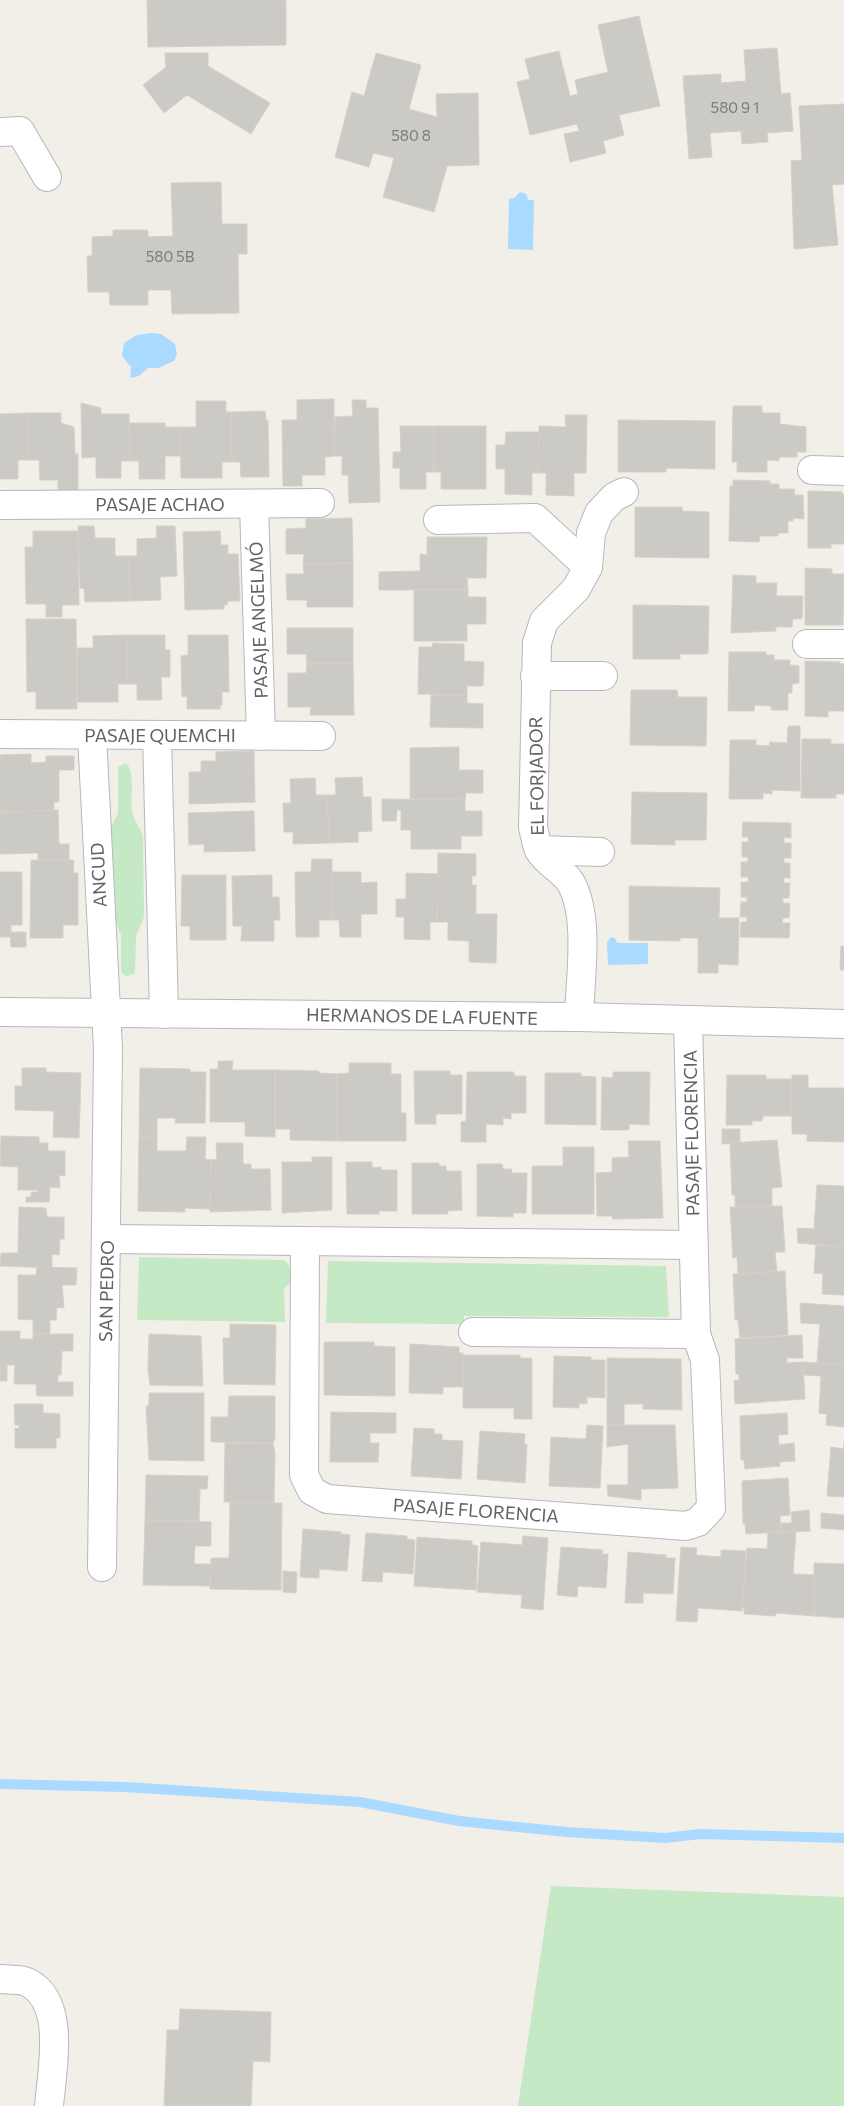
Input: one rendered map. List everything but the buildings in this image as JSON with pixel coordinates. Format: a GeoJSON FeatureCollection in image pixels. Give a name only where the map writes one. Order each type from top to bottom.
{"type":"FeatureCollection","features":[{"type":"Feature","properties":{"kind":"street"},"geometry":{"type":"LineString","coordinates":[[0,132],[20,131],[47,176]]}},
{"type":"Feature","properties":{"kind":"street"},"geometry":{"type":"LineString","coordinates":[[812,470],[844,471]]}},
{"type":"Feature","properties":{"kind":"street"},"geometry":{"type":"LineString","coordinates":[[588,567],[591,533],[599,513],[614,497],[624,492]]}},
{"type":"Feature","properties":{"kind":"street","name":"PASAJE ACHAO"},"geometry":{"type":"LineString","coordinates":[[0,505],[320,503]]}},
{"type":"Feature","properties":{"kind":"street","name":"PASAJE ANGELMÓ"},"geometry":{"type":"LineString","coordinates":[[254,504],[261,736]]}},
{"type":"Feature","properties":{"kind":"street"},"geometry":{"type":"LineString","coordinates":[[438,520],[535,518],[588,567]]}},
{"type":"Feature","properties":{"kind":"street","name":"EL FORJADOR"},"geometry":{"type":"LineString","coordinates":[[579,1017],[582,924],[577,901],[572,884],[539,850],[533,828],[535,676],[538,643],[544,622],[576,589],[588,567]]}},
{"type":"Feature","properties":{"kind":"street"},"geometry":{"type":"LineString","coordinates":[[807,644],[844,644]]}},
{"type":"Feature","properties":{"kind":"street"},"geometry":{"type":"LineString","coordinates":[[535,676],[603,676]]}},
{"type":"Feature","properties":{"kind":"street","name":"PASAJE QUEMCHI"},"geometry":{"type":"LineString","coordinates":[[0,734],[321,736]]}},
{"type":"Feature","properties":{"kind":"street","name":"ANCUD"},"geometry":{"type":"LineString","coordinates":[[92,735],[105,1014]]}},
{"type":"Feature","properties":{"kind":"street"},"geometry":{"type":"LineString","coordinates":[[157,735],[164,1014]]}},
{"type":"Feature","properties":{"kind":"street"},"geometry":{"type":"LineString","coordinates":[[539,850],[600,852]]}},
{"type":"Feature","properties":{"kind":"street","name":"HERMANOS DE LA FUENTE"},"geometry":{"type":"LineString","coordinates":[[0,1012],[579,1017],[844,1024]]}},
{"type":"Feature","properties":{"kind":"street","name":"SAN PEDRO"},"geometry":{"type":"LineString","coordinates":[[102,1567],[107,1239],[108,1050],[105,1014]]}},
{"type":"Feature","properties":{"kind":"street","name":"PASAJE FLORENCIA"},"geometry":{"type":"LineString","coordinates":[[305,1241],[304,1475],[312,1491],[327,1498],[686,1526],[698,1522],[711,1508],[705,1360],[696,1334],[688,1021]]}},
{"type":"Feature","properties":{"kind":"street"},"geometry":{"type":"LineString","coordinates":[[107,1239],[693,1245]]}},
{"type":"Feature","properties":{"kind":"street"},"geometry":{"type":"LineString","coordinates":[[473,1332],[696,1334]]}},
{"type":"Feature","properties":{"kind":"street"},"geometry":{"type":"LineString","coordinates":[[0,1979],[25,1982],[40,1991],[49,2006],[54,2029],[50,2106]]}},
{"type":"Feature","properties":{"kind":"green space"},"geometry":{"type":"Polygon","coordinates":[[[126,763],[132,779],[133,814],[143,837],[144,917],[136,936],[134,974],[126,976],[121,972],[121,935],[114,919],[110,829],[118,813],[118,767],[126,763]]]}},
{"type":"Feature","properties":{"kind":"green space"},"geometry":{"type":"Polygon","coordinates":[[[139,1257],[284,1260],[288,1264],[295,1280],[284,1288],[285,1322],[137,1320],[139,1257]]]}},
{"type":"Feature","properties":{"kind":"green space"},"geometry":{"type":"Polygon","coordinates":[[[328,1261],[666,1266],[669,1317],[464,1316],[464,1324],[326,1323],[328,1261]]]}},
{"type":"Feature","properties":{"kind":"green space"},"geometry":{"type":"Polygon","coordinates":[[[551,1886],[844,1897],[844,2106],[518,2106],[551,1886]]]}},
{"type":"Feature","properties":{"kind":"water"},"geometry":{"type":"Polygon","coordinates":[[[520,192],[526,194],[528,200],[534,200],[533,250],[508,249],[509,199],[514,198],[520,192]]]}},
{"type":"Feature","properties":{"kind":"water"},"geometry":{"type":"Polygon","coordinates":[[[161,334],[175,344],[177,354],[174,361],[158,368],[148,368],[139,376],[130,378],[131,367],[122,356],[124,343],[137,335],[161,334]]]}},
{"type":"Feature","properties":{"kind":"water"},"geometry":{"type":"Polygon","coordinates":[[[611,937],[615,938],[617,943],[648,943],[648,964],[608,965],[607,942],[611,937]]]}},
{"type":"Feature","properties":{"kind":"waterway"},"geometry":{"type":"LineString","coordinates":[[0,1784],[125,1787],[360,1802],[459,1821],[567,1832],[665,1838],[701,1834],[844,1838]]}}]}
